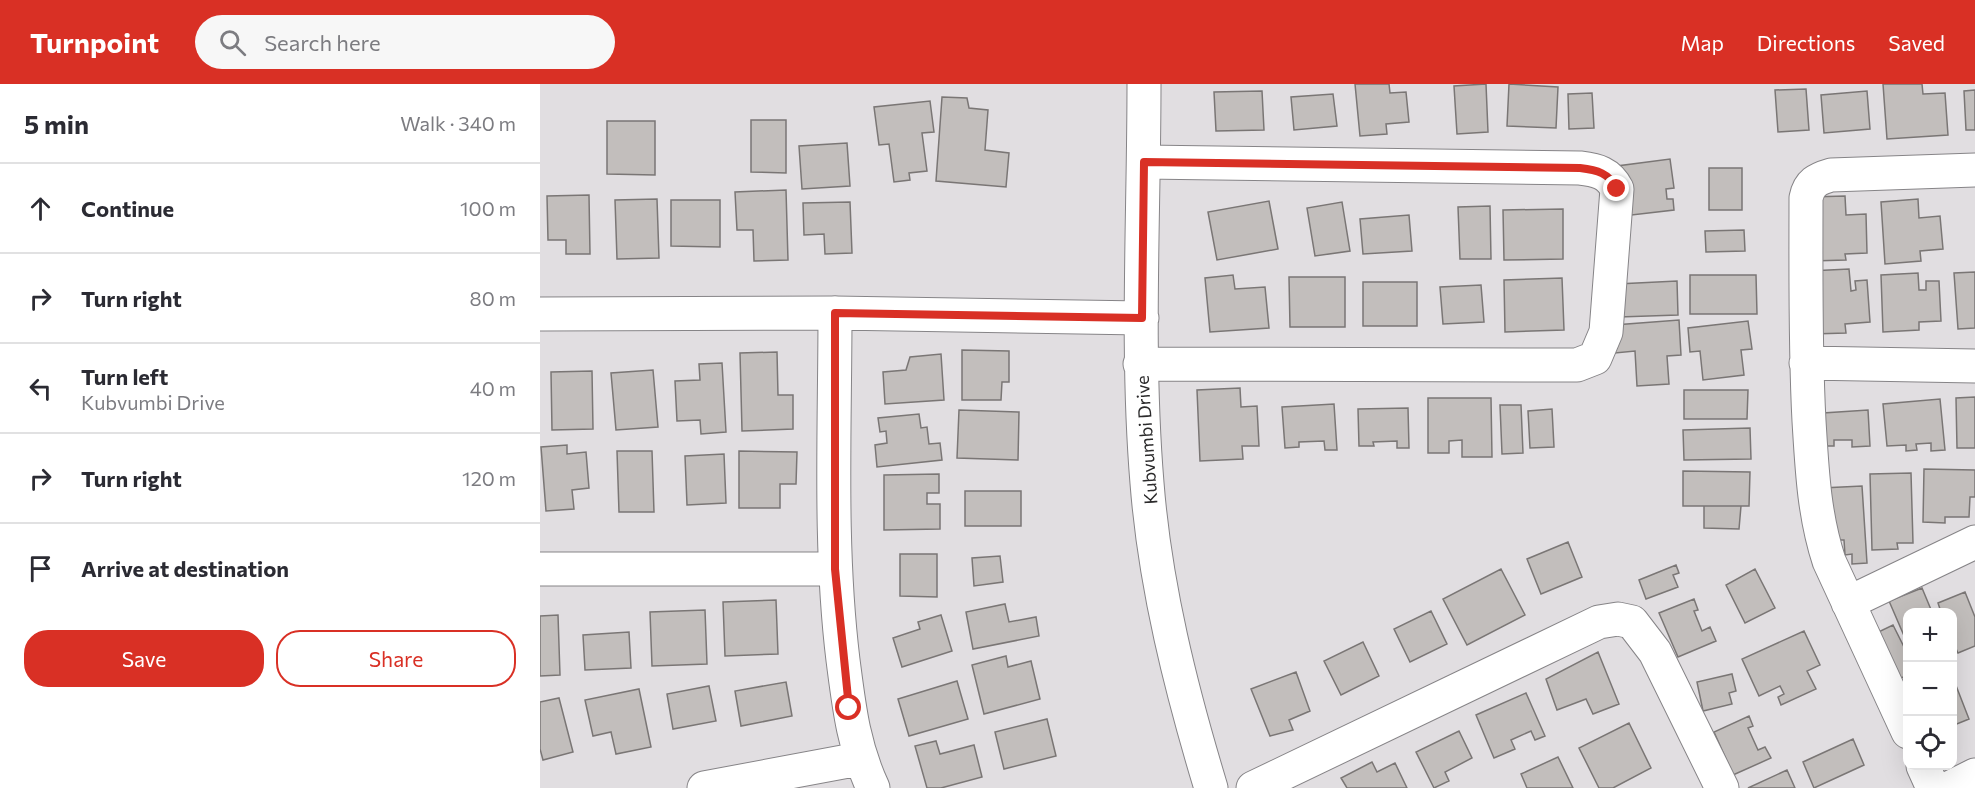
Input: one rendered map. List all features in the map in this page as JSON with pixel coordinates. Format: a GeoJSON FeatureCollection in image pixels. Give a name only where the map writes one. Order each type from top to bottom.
{"type":"FeatureCollection","features":[{"type":"Feature","properties":{"kind":"street","name":"Kubvumbi Drive"},"geometry":{"type":"LineString","coordinates":[[1144,84],[1140,364],[1147,486],[1164,603],[1187,708],[1211,788]]}},
{"type":"Feature","properties":{"kind":"street"},"geometry":{"type":"LineString","coordinates":[[1140,364],[1577,365],[1594,358],[1606,332],[1617,189],[1611,177],[1597,170],[1580,168],[1144,162]]}},
{"type":"Feature","properties":{"kind":"street"},"geometry":{"type":"LineString","coordinates":[[1903,721],[1829,561],[1820,533],[1813,492],[1806,363],[1806,198],[1808,188],[1818,179],[1831,175],[1975,170]]}},
{"type":"Feature","properties":{"kind":"street"},"geometry":{"type":"LineString","coordinates":[[540,314],[835,313],[1142,318]]}},
{"type":"Feature","properties":{"kind":"street"},"geometry":{"type":"LineString","coordinates":[[835,313],[835,569],[849,708],[859,759],[873,788]]}},
{"type":"Feature","properties":{"kind":"street"},"geometry":{"type":"LineString","coordinates":[[1806,363],[1975,366]]}},
{"type":"Feature","properties":{"kind":"street"},"geometry":{"type":"LineString","coordinates":[[1848,603],[1975,542]]}},
{"type":"Feature","properties":{"kind":"street"},"geometry":{"type":"LineString","coordinates":[[540,569],[835,569]]}},
{"type":"Feature","properties":{"kind":"street"},"geometry":{"type":"LineString","coordinates":[[1253,788],[1599,622],[1618,619],[1632,622],[1655,652],[1713,785]]}},
{"type":"Feature","properties":{"kind":"street"},"geometry":{"type":"LineString","coordinates":[[704,788],[859,759]]}},
{"type":"Feature","properties":{"kind":"street"},"geometry":{"type":"LineString","coordinates":[[1925,770],[1933,788]]}},
{"type":"Feature","properties":{"kind":"street"},"geometry":{"type":"LineString","coordinates":[[1949,788],[1975,775]]}},
{"type":"Feature","properties":{"kind":"building"},"geometry":{"type":"Polygon","coordinates":[[[1355,84],[1389,84],[1390,93],[1406,92],[1409,122],[1386,124],[1387,134],[1360,136],[1355,84]]]}},
{"type":"Feature","properties":{"kind":"building"},"geometry":{"type":"Polygon","coordinates":[[[1486,84],[1488,132],[1457,134],[1454,86],[1486,84]]]}},
{"type":"Feature","properties":{"kind":"building"},"geometry":{"type":"Polygon","coordinates":[[[1509,84],[1558,87],[1556,128],[1507,126],[1509,84]]]}},
{"type":"Feature","properties":{"kind":"building"},"geometry":{"type":"Polygon","coordinates":[[[1883,84],[1922,84],[1923,94],[1945,93],[1948,135],[1887,139],[1883,84]]]}},
{"type":"Feature","properties":{"kind":"building"},"geometry":{"type":"Polygon","coordinates":[[[1806,89],[1809,130],[1778,132],[1775,90],[1806,89]]]}},
{"type":"Feature","properties":{"kind":"building"},"geometry":{"type":"Polygon","coordinates":[[[1975,90],[1975,130],[1966,130],[1964,91],[1975,90]]]}},
{"type":"Feature","properties":{"kind":"building"},"geometry":{"type":"Polygon","coordinates":[[[1262,91],[1264,130],[1216,131],[1214,92],[1262,91]]]}},
{"type":"Feature","properties":{"kind":"building"},"geometry":{"type":"Polygon","coordinates":[[[1867,91],[1870,129],[1824,133],[1821,95],[1867,91]]]}},
{"type":"Feature","properties":{"kind":"building"},"geometry":{"type":"Polygon","coordinates":[[[1592,93],[1594,128],[1569,129],[1568,94],[1592,93]]]}},
{"type":"Feature","properties":{"kind":"building"},"geometry":{"type":"Polygon","coordinates":[[[1333,94],[1337,126],[1294,130],[1291,97],[1333,94]]]}},
{"type":"Feature","properties":{"kind":"building"},"geometry":{"type":"Polygon","coordinates":[[[942,97],[967,98],[969,108],[988,110],[985,150],[1009,153],[1006,187],[936,181],[942,97]]]}},
{"type":"Feature","properties":{"kind":"building"},"geometry":{"type":"Polygon","coordinates":[[[930,101],[934,132],[922,133],[927,171],[909,173],[910,180],[894,182],[889,144],[879,145],[874,107],[930,101]]]}},
{"type":"Feature","properties":{"kind":"building"},"geometry":{"type":"Polygon","coordinates":[[[751,120],[786,120],[786,173],[751,172],[751,120]]]}},
{"type":"Feature","properties":{"kind":"building"},"geometry":{"type":"Polygon","coordinates":[[[607,121],[655,121],[655,175],[607,174],[607,121]]]}},
{"type":"Feature","properties":{"kind":"building"},"geometry":{"type":"Polygon","coordinates":[[[847,143],[850,186],[802,189],[799,146],[847,143]]]}},
{"type":"Feature","properties":{"kind":"building"},"geometry":{"type":"Polygon","coordinates":[[[1670,159],[1674,188],[1666,189],[1667,199],[1673,199],[1674,210],[1623,216],[1617,166],[1670,159]]]}},
{"type":"Feature","properties":{"kind":"building"},"geometry":{"type":"Polygon","coordinates":[[[1709,168],[1742,168],[1742,210],[1709,210],[1709,168]]]}},
{"type":"Feature","properties":{"kind":"building"},"geometry":{"type":"Polygon","coordinates":[[[786,190],[788,260],[754,261],[753,230],[737,230],[735,192],[786,190]]]}},
{"type":"Feature","properties":{"kind":"building"},"geometry":{"type":"Polygon","coordinates":[[[589,195],[590,254],[566,254],[566,240],[548,240],[547,196],[589,195]]]}},
{"type":"Feature","properties":{"kind":"building"},"geometry":{"type":"Polygon","coordinates":[[[1845,196],[1846,215],[1866,214],[1867,253],[1845,254],[1846,260],[1811,261],[1809,197],[1845,196]]]}},
{"type":"Feature","properties":{"kind":"building"},"geometry":{"type":"Polygon","coordinates":[[[657,199],[659,258],[617,259],[615,200],[657,199]]]}},
{"type":"Feature","properties":{"kind":"building"},"geometry":{"type":"Polygon","coordinates":[[[1918,199],[1919,218],[1940,216],[1943,249],[1920,251],[1921,261],[1885,264],[1881,202],[1918,199]]]}},
{"type":"Feature","properties":{"kind":"building"},"geometry":{"type":"Polygon","coordinates":[[[671,200],[720,200],[720,247],[671,246],[671,200]]]}},
{"type":"Feature","properties":{"kind":"building"},"geometry":{"type":"Polygon","coordinates":[[[1269,201],[1278,249],[1217,260],[1208,212],[1269,201]]]}},
{"type":"Feature","properties":{"kind":"building"},"geometry":{"type":"Polygon","coordinates":[[[850,202],[852,253],[825,254],[824,234],[804,235],[803,203],[850,202]]]}},
{"type":"Feature","properties":{"kind":"building"},"geometry":{"type":"Polygon","coordinates":[[[1342,202],[1350,251],[1315,256],[1307,208],[1342,202]]]}},
{"type":"Feature","properties":{"kind":"building"},"geometry":{"type":"Polygon","coordinates":[[[1490,206],[1491,259],[1460,259],[1458,207],[1490,206]]]}},
{"type":"Feature","properties":{"kind":"building"},"geometry":{"type":"Polygon","coordinates":[[[1563,209],[1563,259],[1504,260],[1503,210],[1563,209]]]}},
{"type":"Feature","properties":{"kind":"building"},"geometry":{"type":"Polygon","coordinates":[[[1409,215],[1412,251],[1363,254],[1360,219],[1409,215]]]}},
{"type":"Feature","properties":{"kind":"building"},"geometry":{"type":"Polygon","coordinates":[[[1744,230],[1745,251],[1706,252],[1705,231],[1744,230]]]}},
{"type":"Feature","properties":{"kind":"building"},"geometry":{"type":"Polygon","coordinates":[[[1849,269],[1851,291],[1856,290],[1855,281],[1867,280],[1870,322],[1845,324],[1846,333],[1812,334],[1809,271],[1849,269]]]}},
{"type":"Feature","properties":{"kind":"building"},"geometry":{"type":"Polygon","coordinates":[[[1975,272],[1975,328],[1958,329],[1954,273],[1975,272]]]}},
{"type":"Feature","properties":{"kind":"building"},"geometry":{"type":"Polygon","coordinates":[[[1918,273],[1919,290],[1926,290],[1926,281],[1939,281],[1941,321],[1919,322],[1919,330],[1883,332],[1881,275],[1918,273]]]}},
{"type":"Feature","properties":{"kind":"building"},"geometry":{"type":"Polygon","coordinates":[[[1233,275],[1235,289],[1265,287],[1269,328],[1210,332],[1205,278],[1233,275]]]}},
{"type":"Feature","properties":{"kind":"building"},"geometry":{"type":"Polygon","coordinates":[[[1690,275],[1756,275],[1757,314],[1690,314],[1690,275]]]}},
{"type":"Feature","properties":{"kind":"building"},"geometry":{"type":"Polygon","coordinates":[[[1289,277],[1345,277],[1345,327],[1290,327],[1289,277]]]}},
{"type":"Feature","properties":{"kind":"building"},"geometry":{"type":"Polygon","coordinates":[[[1562,278],[1564,330],[1505,332],[1504,280],[1562,278]]]}},
{"type":"Feature","properties":{"kind":"building"},"geometry":{"type":"Polygon","coordinates":[[[1677,281],[1678,315],[1619,317],[1617,284],[1677,281]]]}},
{"type":"Feature","properties":{"kind":"building"},"geometry":{"type":"Polygon","coordinates":[[[1363,282],[1417,282],[1417,326],[1363,326],[1363,282]]]}},
{"type":"Feature","properties":{"kind":"building"},"geometry":{"type":"Polygon","coordinates":[[[1481,285],[1484,322],[1443,324],[1440,287],[1481,285]]]}},
{"type":"Feature","properties":{"kind":"building"},"geometry":{"type":"Polygon","coordinates":[[[1679,320],[1681,355],[1667,356],[1669,384],[1637,386],[1635,351],[1615,353],[1614,325],[1679,320]]]}},
{"type":"Feature","properties":{"kind":"building"},"geometry":{"type":"Polygon","coordinates":[[[1748,321],[1752,349],[1741,350],[1744,375],[1703,380],[1700,351],[1690,352],[1688,328],[1748,321]]]}},
{"type":"Feature","properties":{"kind":"building"},"geometry":{"type":"Polygon","coordinates":[[[962,350],[1009,351],[1009,382],[1002,382],[1001,400],[962,400],[962,350]]]}},
{"type":"Feature","properties":{"kind":"building"},"geometry":{"type":"Polygon","coordinates":[[[777,352],[778,395],[793,395],[793,429],[742,431],[740,353],[777,352]]]}},
{"type":"Feature","properties":{"kind":"building"},"geometry":{"type":"Polygon","coordinates":[[[941,354],[944,400],[885,404],[883,372],[906,370],[910,357],[941,354]]]}},
{"type":"Feature","properties":{"kind":"building"},"geometry":{"type":"Polygon","coordinates":[[[722,363],[726,432],[701,434],[700,420],[677,421],[675,381],[700,380],[699,364],[722,363]]]}},
{"type":"Feature","properties":{"kind":"building"},"geometry":{"type":"Polygon","coordinates":[[[653,370],[658,427],[616,430],[611,373],[653,370]]]}},
{"type":"Feature","properties":{"kind":"building"},"geometry":{"type":"Polygon","coordinates":[[[592,371],[593,429],[552,430],[551,372],[592,371]]]}},
{"type":"Feature","properties":{"kind":"building"},"geometry":{"type":"Polygon","coordinates":[[[1240,388],[1241,407],[1257,406],[1259,446],[1242,446],[1243,459],[1200,461],[1197,390],[1240,388]]]}},
{"type":"Feature","properties":{"kind":"building"},"geometry":{"type":"Polygon","coordinates":[[[1684,390],[1748,390],[1747,419],[1684,419],[1684,390]]]}},
{"type":"Feature","properties":{"kind":"building"},"geometry":{"type":"Polygon","coordinates":[[[1975,397],[1975,448],[1957,448],[1956,398],[1975,397]]]}},
{"type":"Feature","properties":{"kind":"building"},"geometry":{"type":"Polygon","coordinates":[[[1428,398],[1491,398],[1492,457],[1462,457],[1462,440],[1449,441],[1449,453],[1428,453],[1428,398]]]}},
{"type":"Feature","properties":{"kind":"building"},"geometry":{"type":"Polygon","coordinates":[[[1940,399],[1945,450],[1931,451],[1931,443],[1916,444],[1917,450],[1906,451],[1906,445],[1887,446],[1883,404],[1940,399]]]}},
{"type":"Feature","properties":{"kind":"building"},"geometry":{"type":"Polygon","coordinates":[[[1334,404],[1337,450],[1325,450],[1324,441],[1299,442],[1299,447],[1285,448],[1282,407],[1334,404]]]}},
{"type":"Feature","properties":{"kind":"building"},"geometry":{"type":"Polygon","coordinates":[[[1500,405],[1521,405],[1523,453],[1502,454],[1500,405]]]}},
{"type":"Feature","properties":{"kind":"building"},"geometry":{"type":"Polygon","coordinates":[[[1408,408],[1409,448],[1397,448],[1397,441],[1373,442],[1374,446],[1359,446],[1358,409],[1408,408]]]}},
{"type":"Feature","properties":{"kind":"building"},"geometry":{"type":"Polygon","coordinates":[[[1552,409],[1554,447],[1530,448],[1528,411],[1552,409]]]}},
{"type":"Feature","properties":{"kind":"building"},"geometry":{"type":"Polygon","coordinates":[[[959,410],[1019,412],[1018,460],[957,458],[959,410]]]}},
{"type":"Feature","properties":{"kind":"building"},"geometry":{"type":"Polygon","coordinates":[[[1868,410],[1870,446],[1852,447],[1852,440],[1834,440],[1834,446],[1824,446],[1823,413],[1868,410]]]}},
{"type":"Feature","properties":{"kind":"building"},"geometry":{"type":"Polygon","coordinates":[[[919,414],[921,428],[927,427],[929,444],[940,443],[942,460],[877,467],[875,445],[887,443],[886,431],[880,432],[878,418],[919,414]]]}},
{"type":"Feature","properties":{"kind":"building"},"geometry":{"type":"Polygon","coordinates":[[[1750,428],[1751,459],[1684,460],[1683,430],[1750,428]]]}},
{"type":"Feature","properties":{"kind":"building"},"geometry":{"type":"Polygon","coordinates":[[[567,445],[567,454],[586,452],[589,488],[572,490],[574,509],[546,511],[541,447],[567,445]]]}},
{"type":"Feature","properties":{"kind":"building"},"geometry":{"type":"Polygon","coordinates":[[[617,451],[652,451],[654,512],[619,512],[617,451]]]}},
{"type":"Feature","properties":{"kind":"building"},"geometry":{"type":"Polygon","coordinates":[[[739,451],[797,452],[796,484],[780,484],[780,508],[739,508],[739,451]]]}},
{"type":"Feature","properties":{"kind":"building"},"geometry":{"type":"Polygon","coordinates":[[[724,454],[726,503],[687,505],[685,456],[724,454]]]}},
{"type":"Feature","properties":{"kind":"building"},"geometry":{"type":"Polygon","coordinates":[[[1924,469],[1975,470],[1975,497],[1970,497],[1969,517],[1945,517],[1945,523],[1923,522],[1924,469]]]}},
{"type":"Feature","properties":{"kind":"building"},"geometry":{"type":"Polygon","coordinates":[[[1683,471],[1750,472],[1749,506],[1683,506],[1683,471]]]}},
{"type":"Feature","properties":{"kind":"building"},"geometry":{"type":"Polygon","coordinates":[[[1911,473],[1913,543],[1897,543],[1898,549],[1872,550],[1870,474],[1911,473]]]}},
{"type":"Feature","properties":{"kind":"building"},"geometry":{"type":"Polygon","coordinates":[[[939,474],[939,493],[927,493],[927,504],[940,504],[940,529],[884,530],[884,475],[939,474]]]}},
{"type":"Feature","properties":{"kind":"building"},"geometry":{"type":"Polygon","coordinates":[[[1862,486],[1867,563],[1852,564],[1852,554],[1845,555],[1844,540],[1837,540],[1822,488],[1862,486]]]}},
{"type":"Feature","properties":{"kind":"building"},"geometry":{"type":"Polygon","coordinates":[[[965,491],[1021,491],[1021,526],[965,526],[965,491]]]}},
{"type":"Feature","properties":{"kind":"building"},"geometry":{"type":"Polygon","coordinates":[[[1704,506],[1741,506],[1739,529],[1704,528],[1704,506]]]}},
{"type":"Feature","properties":{"kind":"building"},"geometry":{"type":"Polygon","coordinates":[[[1568,542],[1582,577],[1541,594],[1527,559],[1568,542]]]}},
{"type":"Feature","properties":{"kind":"building"},"geometry":{"type":"Polygon","coordinates":[[[900,554],[937,554],[937,597],[900,596],[900,554]]]}},
{"type":"Feature","properties":{"kind":"building"},"geometry":{"type":"Polygon","coordinates":[[[1000,556],[1003,582],[974,586],[972,558],[1000,556]]]}},
{"type":"Feature","properties":{"kind":"building"},"geometry":{"type":"Polygon","coordinates":[[[1676,565],[1679,573],[1673,575],[1678,587],[1646,599],[1639,580],[1676,565]]]}},
{"type":"Feature","properties":{"kind":"building"},"geometry":{"type":"Polygon","coordinates":[[[1501,569],[1525,615],[1467,645],[1443,599],[1501,569]]]}},
{"type":"Feature","properties":{"kind":"building"},"geometry":{"type":"Polygon","coordinates":[[[1755,569],[1775,608],[1745,623],[1726,585],[1755,569]]]}},
{"type":"Feature","properties":{"kind":"building"},"geometry":{"type":"Polygon","coordinates":[[[1922,588],[1930,608],[1903,608],[1903,633],[1889,601],[1922,588]]]}},
{"type":"Feature","properties":{"kind":"building"},"geometry":{"type":"Polygon","coordinates":[[[1965,592],[1975,617],[1975,646],[1958,653],[1957,608],[1940,608],[1938,603],[1965,592]]]}},
{"type":"Feature","properties":{"kind":"building"},"geometry":{"type":"Polygon","coordinates":[[[1694,599],[1698,610],[1694,611],[1702,631],[1710,627],[1716,641],[1678,657],[1659,613],[1694,599]]]}},
{"type":"Feature","properties":{"kind":"building"},"geometry":{"type":"Polygon","coordinates":[[[776,600],[778,654],[725,656],[723,602],[776,600]]]}},
{"type":"Feature","properties":{"kind":"building"},"geometry":{"type":"Polygon","coordinates":[[[1005,604],[1009,622],[1036,617],[1039,636],[973,649],[966,612],[1005,604]]]}},
{"type":"Feature","properties":{"kind":"building"},"geometry":{"type":"Polygon","coordinates":[[[705,610],[707,664],[652,666],[650,612],[705,610]]]}},
{"type":"Feature","properties":{"kind":"building"},"geometry":{"type":"Polygon","coordinates":[[[1431,611],[1447,644],[1410,662],[1394,629],[1431,611]]]}},
{"type":"Feature","properties":{"kind":"building"},"geometry":{"type":"Polygon","coordinates":[[[558,615],[560,675],[540,676],[540,616],[558,615]]]}},
{"type":"Feature","properties":{"kind":"building"},"geometry":{"type":"Polygon","coordinates":[[[941,615],[952,651],[902,667],[893,638],[920,629],[918,622],[941,615]]]}},
{"type":"Feature","properties":{"kind":"building"},"geometry":{"type":"Polygon","coordinates":[[[1893,625],[1903,645],[1903,677],[1892,682],[1870,636],[1893,625]]]}},
{"type":"Feature","properties":{"kind":"building"},"geometry":{"type":"Polygon","coordinates":[[[1804,631],[1820,665],[1807,671],[1816,689],[1781,705],[1778,697],[1784,694],[1780,686],[1759,696],[1742,659],[1804,631]]]}},
{"type":"Feature","properties":{"kind":"building"},"geometry":{"type":"Polygon","coordinates":[[[629,632],[631,668],[585,670],[583,635],[629,632]]]}},
{"type":"Feature","properties":{"kind":"building"},"geometry":{"type":"Polygon","coordinates":[[[1363,642],[1379,676],[1341,695],[1324,661],[1363,642]]]}},
{"type":"Feature","properties":{"kind":"building"},"geometry":{"type":"Polygon","coordinates":[[[1598,652],[1619,704],[1593,714],[1586,699],[1557,710],[1546,679],[1598,652]]]}},
{"type":"Feature","properties":{"kind":"building"},"geometry":{"type":"Polygon","coordinates":[[[1006,656],[1008,667],[1031,661],[1040,699],[984,714],[972,665],[1006,656]]]}},
{"type":"Feature","properties":{"kind":"building"},"geometry":{"type":"Polygon","coordinates":[[[1296,672],[1310,711],[1289,720],[1293,730],[1270,736],[1251,689],[1296,672]]]}},
{"type":"Feature","properties":{"kind":"building"},"geometry":{"type":"Polygon","coordinates":[[[1732,674],[1736,691],[1729,693],[1732,704],[1703,711],[1697,682],[1732,674]]]}},
{"type":"Feature","properties":{"kind":"building"},"geometry":{"type":"Polygon","coordinates":[[[957,681],[968,719],[909,736],[898,699],[957,681]]]}},
{"type":"Feature","properties":{"kind":"building"},"geometry":{"type":"Polygon","coordinates":[[[786,682],[792,716],[741,726],[735,691],[786,682]]]}},
{"type":"Feature","properties":{"kind":"building"},"geometry":{"type":"Polygon","coordinates":[[[709,686],[716,721],[673,729],[667,694],[709,686]]]}},
{"type":"Feature","properties":{"kind":"building"},"geometry":{"type":"Polygon","coordinates":[[[1957,688],[1969,719],[1957,724],[1957,688]]]}},
{"type":"Feature","properties":{"kind":"building"},"geometry":{"type":"Polygon","coordinates":[[[639,689],[651,747],[616,754],[611,732],[593,736],[585,700],[639,689]]]}},
{"type":"Feature","properties":{"kind":"building"},"geometry":{"type":"Polygon","coordinates":[[[1526,693],[1545,736],[1535,740],[1531,731],[1511,740],[1515,749],[1494,758],[1476,715],[1526,693]]]}},
{"type":"Feature","properties":{"kind":"building"},"geometry":{"type":"Polygon","coordinates":[[[559,698],[573,752],[543,760],[540,749],[540,702],[559,698]]]}},
{"type":"Feature","properties":{"kind":"building"},"geometry":{"type":"Polygon","coordinates":[[[1749,716],[1753,726],[1748,728],[1758,750],[1765,747],[1771,758],[1733,775],[1714,732],[1749,716]]]}},
{"type":"Feature","properties":{"kind":"building"},"geometry":{"type":"Polygon","coordinates":[[[1047,719],[1056,756],[1004,769],[995,732],[1047,719]]]}},
{"type":"Feature","properties":{"kind":"building"},"geometry":{"type":"Polygon","coordinates":[[[1629,723],[1651,768],[1613,788],[1599,788],[1579,748],[1629,723]]]}},
{"type":"Feature","properties":{"kind":"building"},"geometry":{"type":"Polygon","coordinates":[[[1459,731],[1472,758],[1445,772],[1449,781],[1434,788],[1416,752],[1459,731]]]}},
{"type":"Feature","properties":{"kind":"building"},"geometry":{"type":"Polygon","coordinates":[[[1853,739],[1864,765],[1814,788],[1803,762],[1853,739]]]}},
{"type":"Feature","properties":{"kind":"building"},"geometry":{"type":"Polygon","coordinates":[[[936,741],[940,754],[974,745],[982,777],[941,788],[927,788],[915,746],[936,741]]]}},
{"type":"Feature","properties":{"kind":"building"},"geometry":{"type":"Polygon","coordinates":[[[1558,757],[1573,788],[1527,788],[1521,774],[1558,757]]]}},
{"type":"Feature","properties":{"kind":"building"},"geometry":{"type":"Polygon","coordinates":[[[1372,762],[1377,772],[1395,763],[1407,788],[1347,788],[1341,778],[1372,762]]]}},
{"type":"Feature","properties":{"kind":"building"},"geometry":{"type":"Polygon","coordinates":[[[1787,770],[1795,788],[1748,788],[1787,770]]]}},
{"type":"Feature","properties":{"kind":"route"},"geometry":{"type":"LineString","coordinates":[[849,708],[839,628],[835,569],[835,313],[1142,318],[1144,162],[1580,168],[1597,170],[1611,177],[1617,189]]}}]}
